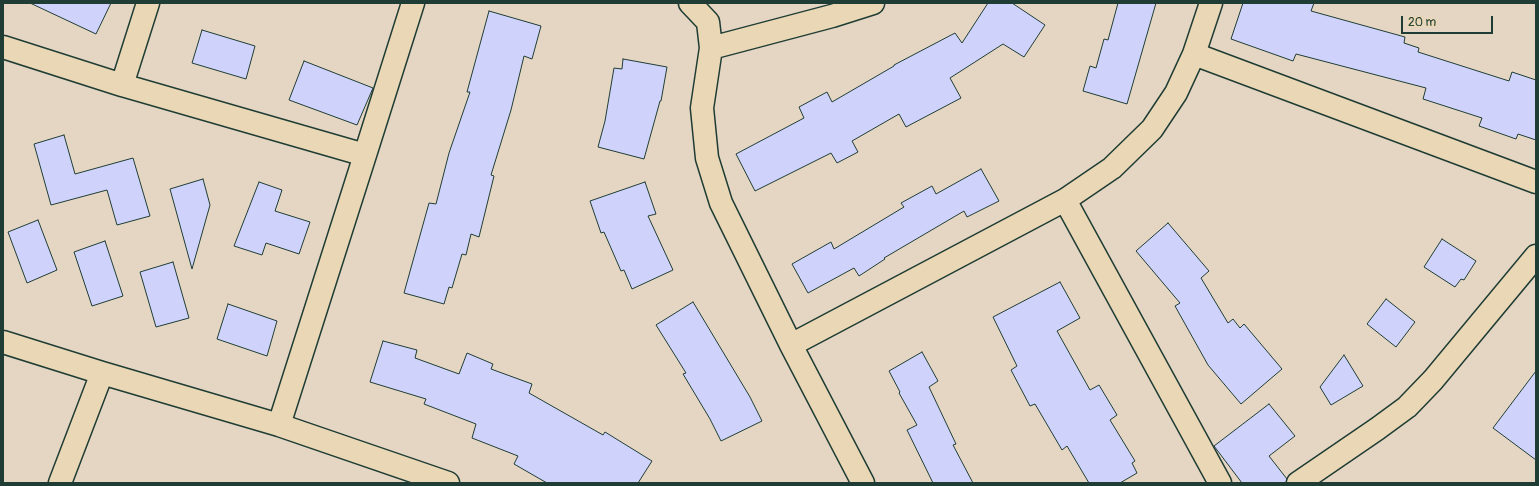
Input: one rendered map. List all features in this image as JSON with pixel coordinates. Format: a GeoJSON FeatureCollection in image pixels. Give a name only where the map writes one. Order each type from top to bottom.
{"type":"FeatureCollection","features":[{"type":"Feature","properties":{"kind":"street"},"geometry":{"type":"LineString","coordinates":[[122,85],[148,3]]}},
{"type":"Feature","properties":{"kind":"street"},"geometry":{"type":"LineString","coordinates":[[279,425],[413,3]]}},
{"type":"Feature","properties":{"kind":"street"},"geometry":{"type":"LineString","coordinates":[[692,3],[708,22],[711,48],[702,108],[706,158],[721,203],[791,345],[863,483]]}},
{"type":"Feature","properties":{"kind":"street"},"geometry":{"type":"LineString","coordinates":[[711,48],[832,16],[874,3]]}},
{"type":"Feature","properties":{"kind":"street"},"geometry":{"type":"LineString","coordinates":[[791,345],[1065,200],[1112,168],[1152,129],[1176,93],[1194,54],[1211,3]]}},
{"type":"Feature","properties":{"kind":"street"},"geometry":{"type":"LineString","coordinates":[[3,47],[122,85],[365,155]]}},
{"type":"Feature","properties":{"kind":"street"},"geometry":{"type":"LineString","coordinates":[[1194,54],[1536,182]]}},
{"type":"Feature","properties":{"kind":"street"},"geometry":{"type":"LineString","coordinates":[[1065,200],[1220,483]]}},
{"type":"Feature","properties":{"kind":"street"},"geometry":{"type":"LineString","coordinates":[[1298,483],[1407,407],[1433,380],[1536,256]]}},
{"type":"Feature","properties":{"kind":"street"},"geometry":{"type":"LineString","coordinates":[[3,342],[279,425],[448,483]]}},
{"type":"Feature","properties":{"kind":"street"},"geometry":{"type":"LineString","coordinates":[[60,483],[102,373]]}},
{"type":"Feature","properties":{"kind":"building"},"geometry":{"type":"Polygon","coordinates":[[[30,3],[111,3],[96,34],[30,3]]]}},
{"type":"Feature","properties":{"kind":"building"},"geometry":{"type":"Polygon","coordinates":[[[988,3],[1012,3],[1045,25],[1024,57],[1003,44],[950,78],[961,98],[906,127],[899,114],[852,141],[858,152],[837,163],[831,153],[755,191],[736,154],[804,118],[799,107],[827,92],[832,102],[894,65],[955,33],[962,43],[988,3]]]}},
{"type":"Feature","properties":{"kind":"building"},"geometry":{"type":"Polygon","coordinates":[[[1118,3],[1156,3],[1127,104],[1083,91],[1090,66],[1096,68],[1104,39],[1108,40],[1118,3]]]}},
{"type":"Feature","properties":{"kind":"building"},"geometry":{"type":"Polygon","coordinates":[[[1243,3],[1314,3],[1311,11],[1405,37],[1404,43],[1419,48],[1418,52],[1509,81],[1512,72],[1536,80],[1536,140],[1518,134],[1516,139],[1479,126],[1482,118],[1423,99],[1426,88],[1296,54],[1293,61],[1231,39],[1243,3]]]}},
{"type":"Feature","properties":{"kind":"building"},"geometry":{"type":"Polygon","coordinates":[[[489,11],[541,26],[532,59],[524,56],[511,110],[491,175],[494,176],[479,237],[471,234],[466,255],[462,254],[452,288],[449,287],[444,304],[404,293],[429,203],[436,204],[449,153],[470,92],[467,92],[489,11]]]}},
{"type":"Feature","properties":{"kind":"building"},"geometry":{"type":"Polygon","coordinates":[[[202,30],[255,46],[246,79],[192,63],[202,30]]]}},
{"type":"Feature","properties":{"kind":"building"},"geometry":{"type":"Polygon","coordinates":[[[623,59],[667,67],[661,101],[644,159],[598,147],[605,121],[614,68],[622,69],[623,59]]]}},
{"type":"Feature","properties":{"kind":"building"},"geometry":{"type":"Polygon","coordinates":[[[304,61],[373,88],[357,125],[289,100],[304,61]]]}},
{"type":"Feature","properties":{"kind":"building"},"geometry":{"type":"Polygon","coordinates":[[[64,135],[75,174],[133,158],[150,216],[117,225],[107,190],[51,205],[34,144],[64,135]]]}},
{"type":"Feature","properties":{"kind":"building"},"geometry":{"type":"Polygon","coordinates":[[[981,169],[999,201],[967,217],[964,211],[884,258],[885,259],[859,276],[854,268],[808,293],[792,264],[831,242],[834,249],[904,207],[901,203],[932,186],[936,194],[981,169]]]}},
{"type":"Feature","properties":{"kind":"building"},"geometry":{"type":"Polygon","coordinates":[[[203,179],[210,205],[192,269],[170,189],[203,179]]]}},
{"type":"Feature","properties":{"kind":"building"},"geometry":{"type":"Polygon","coordinates":[[[259,182],[282,190],[275,211],[310,222],[299,254],[266,243],[262,255],[234,246],[259,182]]]}},
{"type":"Feature","properties":{"kind":"building"},"geometry":{"type":"Polygon","coordinates":[[[645,182],[656,214],[648,216],[673,270],[632,289],[624,270],[621,271],[604,232],[601,233],[590,201],[645,182]]]}},
{"type":"Feature","properties":{"kind":"building"},"geometry":{"type":"Polygon","coordinates":[[[38,220],[57,270],[27,283],[8,232],[38,220]]]}},
{"type":"Feature","properties":{"kind":"building"},"geometry":{"type":"Polygon","coordinates":[[[1168,223],[1209,271],[1201,278],[1228,323],[1233,319],[1240,328],[1244,324],[1282,369],[1241,404],[1208,365],[1175,306],[1180,303],[1136,251],[1168,223]]]}},
{"type":"Feature","properties":{"kind":"building"},"geometry":{"type":"Polygon","coordinates":[[[1442,239],[1476,261],[1464,280],[1461,279],[1455,287],[1424,267],[1442,239]]]}},
{"type":"Feature","properties":{"kind":"building"},"geometry":{"type":"Polygon","coordinates":[[[105,241],[123,296],[92,306],[74,252],[105,241]]]}},
{"type":"Feature","properties":{"kind":"building"},"geometry":{"type":"Polygon","coordinates":[[[173,262],[189,318],[156,327],[140,272],[173,262]]]}},
{"type":"Feature","properties":{"kind":"building"},"geometry":{"type":"Polygon","coordinates":[[[1060,282],[1080,318],[1057,331],[1090,390],[1099,385],[1117,415],[1110,420],[1135,461],[1132,463],[1137,473],[1120,483],[1089,483],[1067,446],[1062,450],[1035,404],[1030,406],[1011,370],[1017,366],[993,317],[1060,282]]]}},
{"type":"Feature","properties":{"kind":"building"},"geometry":{"type":"Polygon","coordinates":[[[1386,299],[1415,322],[1396,347],[1367,324],[1386,299]]]}},
{"type":"Feature","properties":{"kind":"building"},"geometry":{"type":"Polygon","coordinates":[[[693,302],[750,397],[762,421],[721,441],[710,419],[683,374],[686,373],[656,325],[693,302]]]}},
{"type":"Feature","properties":{"kind":"building"},"geometry":{"type":"Polygon","coordinates":[[[228,304],[277,321],[267,356],[217,339],[228,304]]]}},
{"type":"Feature","properties":{"kind":"building"},"geometry":{"type":"Polygon","coordinates":[[[383,341],[417,350],[415,358],[459,374],[467,353],[493,364],[491,369],[532,384],[529,393],[603,435],[605,432],[652,461],[638,483],[547,483],[514,464],[518,456],[472,438],[476,424],[424,404],[426,399],[370,382],[383,341]]]}},
{"type":"Feature","properties":{"kind":"building"},"geometry":{"type":"Polygon","coordinates":[[[922,352],[938,381],[929,387],[956,444],[953,445],[973,483],[933,483],[907,430],[917,425],[899,393],[900,392],[889,371],[922,352]]]}},
{"type":"Feature","properties":{"kind":"building"},"geometry":{"type":"Polygon","coordinates":[[[1344,355],[1363,386],[1331,405],[1320,387],[1344,355]]]}},
{"type":"Feature","properties":{"kind":"building"},"geometry":{"type":"Polygon","coordinates":[[[1536,371],[1536,460],[1493,428],[1536,371]]]}},
{"type":"Feature","properties":{"kind":"building"},"geometry":{"type":"Polygon","coordinates":[[[1269,404],[1295,436],[1269,456],[1287,479],[1286,483],[1242,483],[1214,446],[1269,404]]]}}]}
